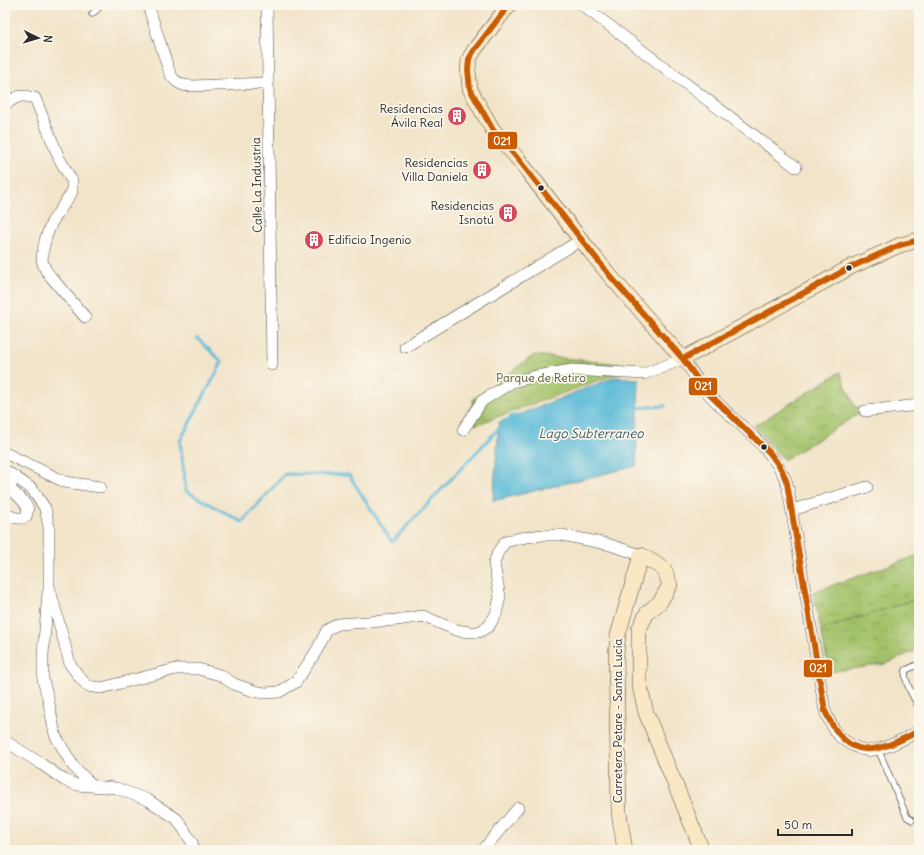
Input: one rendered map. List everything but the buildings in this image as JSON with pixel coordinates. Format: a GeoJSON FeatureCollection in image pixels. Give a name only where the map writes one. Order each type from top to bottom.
{"type":"FeatureCollection","features":[{"type":"Feature","properties":{"kind":"street"},"geometry":{"type":"LineString","coordinates":[[148,5],[170,74],[174,81],[183,86],[268,83]]}},
{"type":"Feature","properties":{"kind":"street","name":"Calle La Industria"},"geometry":{"type":"LineString","coordinates":[[267,5],[272,365]]}},
{"type":"Feature","properties":{"kind":"street"},"geometry":{"type":"LineString","coordinates":[[509,5],[475,49],[470,59],[468,70],[470,89],[493,130],[518,159],[611,277],[683,359],[706,391],[770,453],[782,470],[787,483],[792,510],[825,711],[831,726],[840,738],[850,745],[873,751],[919,731]]}},
{"type":"Feature","properties":{"kind":"street"},"geometry":{"type":"LineString","coordinates":[[582,5],[796,166]]}},
{"type":"Feature","properties":{"kind":"street"},"geometry":{"type":"LineString","coordinates":[[5,105],[16,97],[25,95],[34,98],[59,158],[72,181],[72,192],[52,222],[46,237],[42,260],[45,269],[51,277],[85,317]]}},
{"type":"Feature","properties":{"kind":"street"},"geometry":{"type":"LineString","coordinates":[[405,348],[581,240]]}},
{"type":"Feature","properties":{"kind":"street"},"geometry":{"type":"LineString","coordinates":[[463,430],[482,401],[512,382],[572,370],[644,374],[683,359],[851,267],[900,245],[919,240]]}},
{"type":"Feature","properties":{"kind":"street"},"geometry":{"type":"LineString","coordinates":[[866,411],[919,405]]}},
{"type":"Feature","properties":{"kind":"street"},"geometry":{"type":"LineString","coordinates":[[5,453],[65,482],[100,487]]}},
{"type":"Feature","properties":{"kind":"street"},"geometry":{"type":"LineString","coordinates":[[5,513],[13,518],[21,519],[26,517],[28,508],[22,500],[12,492],[9,473]]}},
{"type":"Feature","properties":{"kind":"street"},"geometry":{"type":"LineString","coordinates":[[9,473],[32,489],[45,508],[49,527],[49,586],[43,654],[43,680],[55,735],[73,766],[93,786]]}},
{"type":"Feature","properties":{"kind":"street"},"geometry":{"type":"LineString","coordinates":[[792,510],[867,487]]}},
{"type":"Feature","properties":{"kind":"street"},"geometry":{"type":"LineString","coordinates":[[49,586],[70,664],[88,686],[101,688],[176,670],[198,669],[220,675],[234,684],[264,693],[279,692],[296,682],[317,650],[327,630],[338,624],[397,620],[423,616],[456,630],[469,632],[479,632],[489,626],[496,614],[500,597],[494,564],[498,552],[505,542],[542,535],[562,535],[606,544],[641,555],[664,569],[670,585],[660,602],[647,613],[639,629],[639,682],[646,713],[702,850]]}},
{"type":"Feature","properties":{"kind":"street","name":"Carretera Petare - Santa Lucía"},"geometry":{"type":"LineString","coordinates":[[625,850],[619,812],[616,655],[618,635],[641,555]]}},
{"type":"Feature","properties":{"kind":"street"},"geometry":{"type":"LineString","coordinates":[[5,741],[64,780],[77,785],[116,788],[148,800],[177,819],[192,842],[194,850]]}},
{"type":"Feature","properties":{"kind":"street"},"geometry":{"type":"LineString","coordinates":[[483,850],[518,808]]}},
{"type":"Feature","properties":{"kind":"lane"},"geometry":{"type":"LineString","coordinates":[[92,14],[102,5]]}},
{"type":"Feature","properties":{"kind":"lane"},"geometry":{"type":"LineString","coordinates":[[919,664],[906,670],[904,674],[919,708]]}},
{"type":"Feature","properties":{"kind":"lane"},"geometry":{"type":"LineString","coordinates":[[878,749],[907,817],[912,820]]}},
{"type":"Feature","properties":{"kind":"green space","name":"Parque de Retiro"},"geometry":{"type":"Polygon","coordinates":[[[534,355],[638,366],[475,425],[473,399],[534,355]]]}},
{"type":"Feature","properties":{"kind":"green space"},"geometry":{"type":"Polygon","coordinates":[[[840,372],[855,407],[859,407],[860,413],[784,460],[754,426],[840,372]]]}},
{"type":"Feature","properties":{"kind":"green space"},"geometry":{"type":"Polygon","coordinates":[[[919,555],[919,598],[821,630],[813,592],[919,555]]]}},
{"type":"Feature","properties":{"kind":"green space"},"geometry":{"type":"Polygon","coordinates":[[[919,598],[919,649],[886,664],[829,672],[821,630],[919,598]]]}},
{"type":"Feature","properties":{"kind":"water","name":"Lago Subterraneo"},"geometry":{"type":"Polygon","coordinates":[[[615,377],[639,379],[636,466],[493,501],[499,422],[615,377]]]}},
{"type":"Feature","properties":{"kind":"waterway"},"geometry":{"type":"LineString","coordinates":[[197,338],[222,362],[180,441],[186,491],[242,522],[285,474],[349,475],[392,542],[501,426]]}},
{"type":"Feature","properties":{"kind":"waterway"},"geometry":{"type":"LineString","coordinates":[[634,408],[665,406]]}},
{"type":"Feature","properties":{"kind":"waterway"},"geometry":{"type":"LineString","coordinates":[[505,422],[511,416],[519,416]]}},
{"type":"Feature","properties":{"kind":"transit line","name":"021"},"geometry":{"type":"LineString","coordinates":[[509,5],[469,59],[468,70],[470,89],[493,130],[518,159],[611,277],[683,359],[706,391],[770,453],[782,470],[787,483],[825,711],[834,728],[844,740],[854,746],[865,749],[890,745],[919,731]]}},
{"type":"Feature","properties":{"kind":"transit line","name":"021"},"geometry":{"type":"LineString","coordinates":[[683,359],[851,267],[900,245],[919,240]]}},
{"type":"Feature","properties":{"kind":"place","name":"Residencias Ávila Real"},"geometry":{"type":"Point","coordinates":[457,116]}},
{"type":"Feature","properties":{"kind":"place","name":"Residencias Villa Daniela"},"geometry":{"type":"Point","coordinates":[482,170]}},
{"type":"Feature","properties":{"kind":"place","name":"Residencias Isnotú"},"geometry":{"type":"Point","coordinates":[508,213]}},
{"type":"Feature","properties":{"kind":"place","name":"Edificio Ingenio"},"geometry":{"type":"Point","coordinates":[314,240]}}]}
